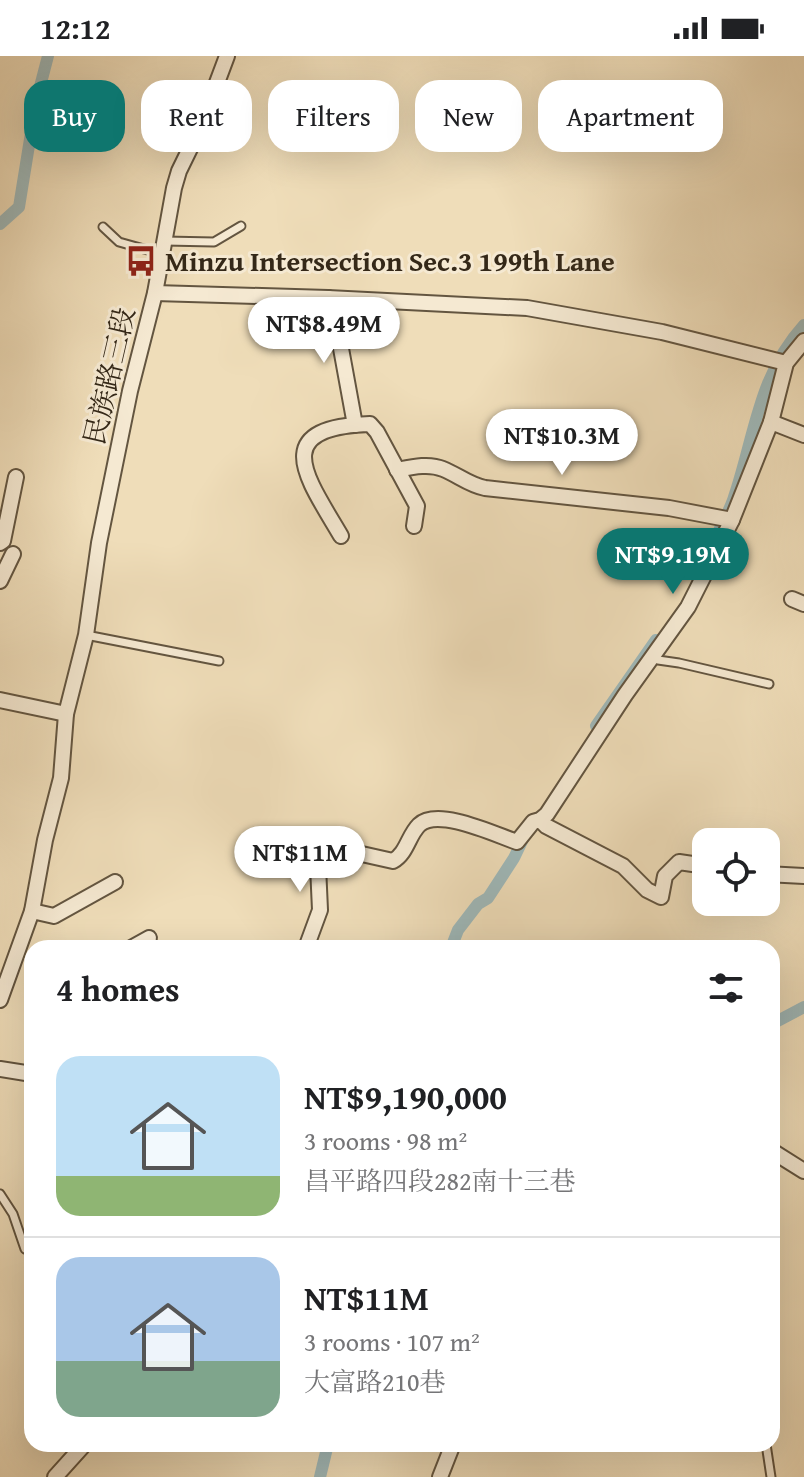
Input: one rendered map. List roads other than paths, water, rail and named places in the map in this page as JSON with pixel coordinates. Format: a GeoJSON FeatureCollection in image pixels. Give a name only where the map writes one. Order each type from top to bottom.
{"type":"FeatureCollection","features":[{"type":"Feature","properties":{"kind":"street","name":"民族路三段"},"geometry":{"type":"LineString","coordinates":[[0,1000],[32,911],[61,778],[66,714],[86,635],[99,543],[179,171],[206,114],[227,56]]}},
{"type":"Feature","properties":{"kind":"street"},"geometry":{"type":"LineString","coordinates":[[155,293],[527,308],[662,332],[786,363]]}},
{"type":"Feature","properties":{"kind":"street"},"geometry":{"type":"LineString","coordinates":[[328,298],[338,332],[355,425]]}},
{"type":"Feature","properties":{"kind":"street"},"geometry":{"type":"LineString","coordinates":[[309,940],[320,910],[317,844],[393,861],[400,857],[418,826],[426,821],[458,820],[517,842],[533,822],[547,814],[688,607],[732,520],[771,422],[786,363],[804,341]]}},
{"type":"Feature","properties":{"kind":"street"},"geometry":{"type":"LineString","coordinates":[[771,422],[804,435]]}},
{"type":"Feature","properties":{"kind":"street"},"geometry":{"type":"LineString","coordinates":[[341,536],[317,495],[304,467],[302,453],[306,443],[320,433],[355,425],[370,424],[377,432],[417,506],[414,526]]}},
{"type":"Feature","properties":{"kind":"street"},"geometry":{"type":"LineString","coordinates":[[397,470],[416,466],[441,467],[473,485],[485,488],[669,508],[732,520]]}},
{"type":"Feature","properties":{"kind":"street"},"geometry":{"type":"LineString","coordinates":[[0,543],[3,541],[16,477]]}},
{"type":"Feature","properties":{"kind":"street"},"geometry":{"type":"LineString","coordinates":[[0,581],[13,554]]}},
{"type":"Feature","properties":{"kind":"street"},"geometry":{"type":"LineString","coordinates":[[0,700],[66,714]]}},
{"type":"Feature","properties":{"kind":"street"},"geometry":{"type":"LineString","coordinates":[[540,820],[623,866],[647,890],[661,897],[665,876],[679,862],[692,864]]}},
{"type":"Feature","properties":{"kind":"street"},"geometry":{"type":"LineString","coordinates":[[780,875],[804,876]]}},
{"type":"Feature","properties":{"kind":"street"},"geometry":{"type":"LineString","coordinates":[[32,911],[54,916],[115,882]]}},
{"type":"Feature","properties":{"kind":"street"},"geometry":{"type":"LineString","coordinates":[[145,940],[149,938]]}},
{"type":"Feature","properties":{"kind":"street"},"geometry":{"type":"LineString","coordinates":[[0,1069],[24,1073]]}},
{"type":"Feature","properties":{"kind":"street"},"geometry":{"type":"LineString","coordinates":[[780,1156],[804,1171]]}},
{"type":"Feature","properties":{"kind":"street"},"geometry":{"type":"LineString","coordinates":[[55,1477],[78,1452]]}},
{"type":"Feature","properties":{"kind":"street"},"geometry":{"type":"LineString","coordinates":[[440,1477],[450,1452]]}},
{"type":"Feature","properties":{"kind":"lane"},"geometry":{"type":"LineString","coordinates":[[103,227],[119,242],[164,248],[214,242],[241,226]]}},
{"type":"Feature","properties":{"kind":"lane"},"geometry":{"type":"LineString","coordinates":[[86,635],[219,661]]}},
{"type":"Feature","properties":{"kind":"lane"},"geometry":{"type":"LineString","coordinates":[[653,656],[658,660],[769,684]]}},
{"type":"Feature","properties":{"kind":"lane"},"geometry":{"type":"LineString","coordinates":[[0,1194],[13,1214],[24,1246]]}},
{"type":"Feature","properties":{"kind":"lane"},"geometry":{"type":"LineString","coordinates":[[767,1452],[771,1477]]}},
{"type":"Feature","properties":{"kind":"waterway"},"geometry":{"type":"LineString","coordinates":[[0,224],[19,207],[36,102],[48,56]]}},
{"type":"Feature","properties":{"kind":"waterway"},"geometry":{"type":"LineString","coordinates":[[707,556],[733,500],[759,408],[776,365],[804,325]]}},
{"type":"Feature","properties":{"kind":"waterway"},"geometry":{"type":"LineString","coordinates":[[596,726],[656,640]]}},
{"type":"Feature","properties":{"kind":"waterway"},"geometry":{"type":"LineString","coordinates":[[454,940],[478,904],[488,898],[525,835]]}},
{"type":"Feature","properties":{"kind":"waterway"},"geometry":{"type":"LineString","coordinates":[[780,1020],[804,1007]]}},
{"type":"Feature","properties":{"kind":"waterway"},"geometry":{"type":"LineString","coordinates":[[320,1477],[326,1452]]}},
{"type":"Feature","properties":{"kind":"place","name":"Minzu Intersection Sec.3 199th Lane"},"geometry":{"type":"Point","coordinates":[141,261]}}]}
